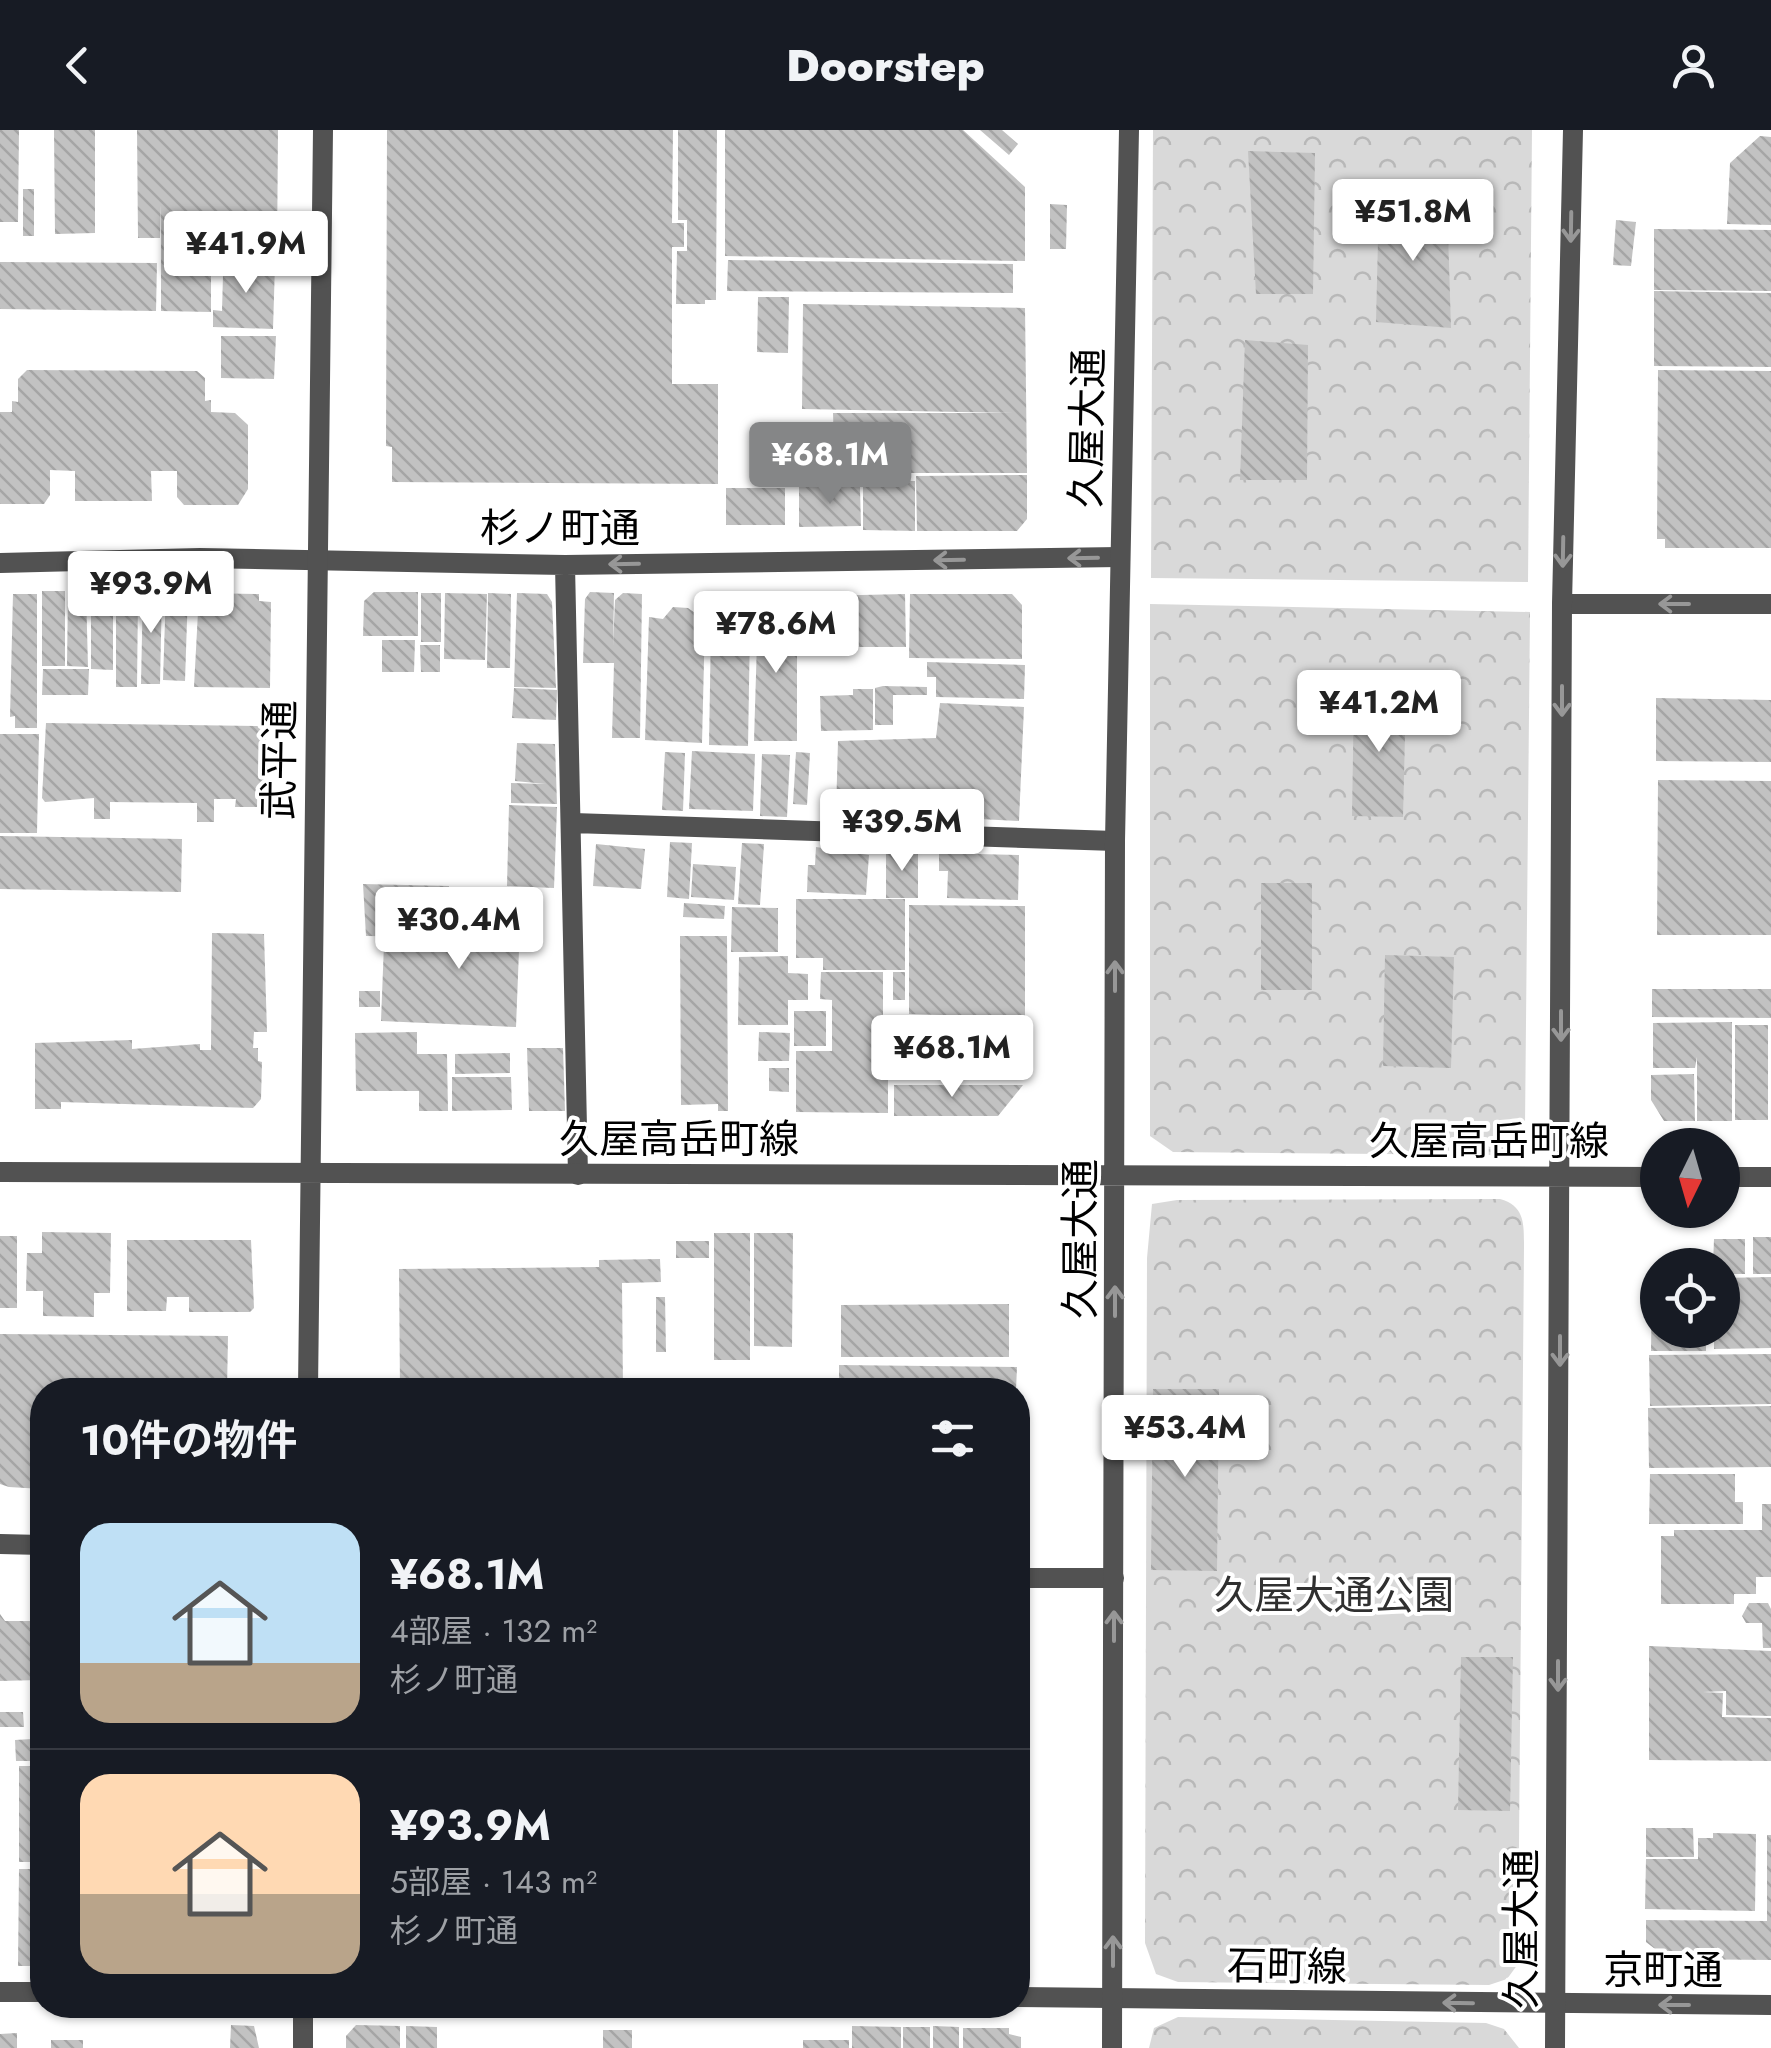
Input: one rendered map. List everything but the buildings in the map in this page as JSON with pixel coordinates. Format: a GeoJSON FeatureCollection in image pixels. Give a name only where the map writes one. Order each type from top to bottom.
{"type":"FeatureCollection","features":[{"type":"Feature","properties":{"kind":"street","name":"武平通"},"geometry":{"type":"LineString","coordinates":[[308,1378],[323,130]]}},
{"type":"Feature","properties":{"kind":"street","name":"久屋大通"},"geometry":{"type":"LineString","coordinates":[[1112,2048],[1115,841],[1129,130]]}},
{"type":"Feature","properties":{"kind":"street","name":"久屋大通"},"geometry":{"type":"LineString","coordinates":[[1556,2048],[1562,604],[1574,130]]}},
{"type":"Feature","properties":{"kind":"street","name":"杉ノ町通"},"geometry":{"type":"LineString","coordinates":[[0,563],[316,560],[565,565],[1119,557]]}},
{"type":"Feature","properties":{"kind":"street"},"geometry":{"type":"LineString","coordinates":[[565,565],[574,823],[578,1175]]}},
{"type":"Feature","properties":{"kind":"street"},"geometry":{"type":"LineString","coordinates":[[1562,604],[1771,604]]}},
{"type":"Feature","properties":{"kind":"street"},"geometry":{"type":"LineString","coordinates":[[574,823],[1115,841]]}},
{"type":"Feature","properties":{"kind":"street","name":"久屋高岳町線"},"geometry":{"type":"LineString","coordinates":[[0,1172],[1640,1176]]}},
{"type":"Feature","properties":{"kind":"street"},"geometry":{"type":"LineString","coordinates":[[1740,1177],[1771,1177]]}},
{"type":"Feature","properties":{"kind":"street"},"geometry":{"type":"LineString","coordinates":[[0,1544],[30,1545]]}},
{"type":"Feature","properties":{"kind":"street"},"geometry":{"type":"LineString","coordinates":[[1030,1578],[1114,1578]]}},
{"type":"Feature","properties":{"kind":"street"},"geometry":{"type":"LineString","coordinates":[[0,1992],[30,1992]]}},
{"type":"Feature","properties":{"kind":"street","name":"石町線"},"geometry":{"type":"LineString","coordinates":[[1030,1997],[1556,2005]]}},
{"type":"Feature","properties":{"kind":"street","name":"京町通"},"geometry":{"type":"LineString","coordinates":[[1556,2005],[1771,2005]]}},
{"type":"Feature","properties":{"kind":"street"},"geometry":{"type":"LineString","coordinates":[[303,2048],[304,2018]]}},
{"type":"Feature","properties":{"kind":"green space"},"geometry":{"type":"Polygon","coordinates":[[[1153,130],[1532,130],[1528,582],[1151,578],[1153,130]]]}},
{"type":"Feature","properties":{"kind":"green space"},"geometry":{"type":"Polygon","coordinates":[[[1150,604],[1530,612],[1525,1126],[1519,1142],[1511,1149],[1495,1155],[1173,1152],[1150,1136],[1150,604]]]}},
{"type":"Feature","properties":{"kind":"green space","name":"久屋大通公園"},"geometry":{"type":"Polygon","coordinates":[[[1500,1199],[1519,1211],[1524,1239],[1518,1964],[1507,1979],[1489,1985],[1178,1982],[1156,1974],[1145,1943],[1147,1258],[1152,1204],[1177,1200],[1500,1199]]]}},
{"type":"Feature","properties":{"kind":"green space"},"geometry":{"type":"Polygon","coordinates":[[[1178,2017],[1486,2023],[1504,2029],[1519,2048],[1149,2048],[1154,2028],[1178,2017]]]}}]}
